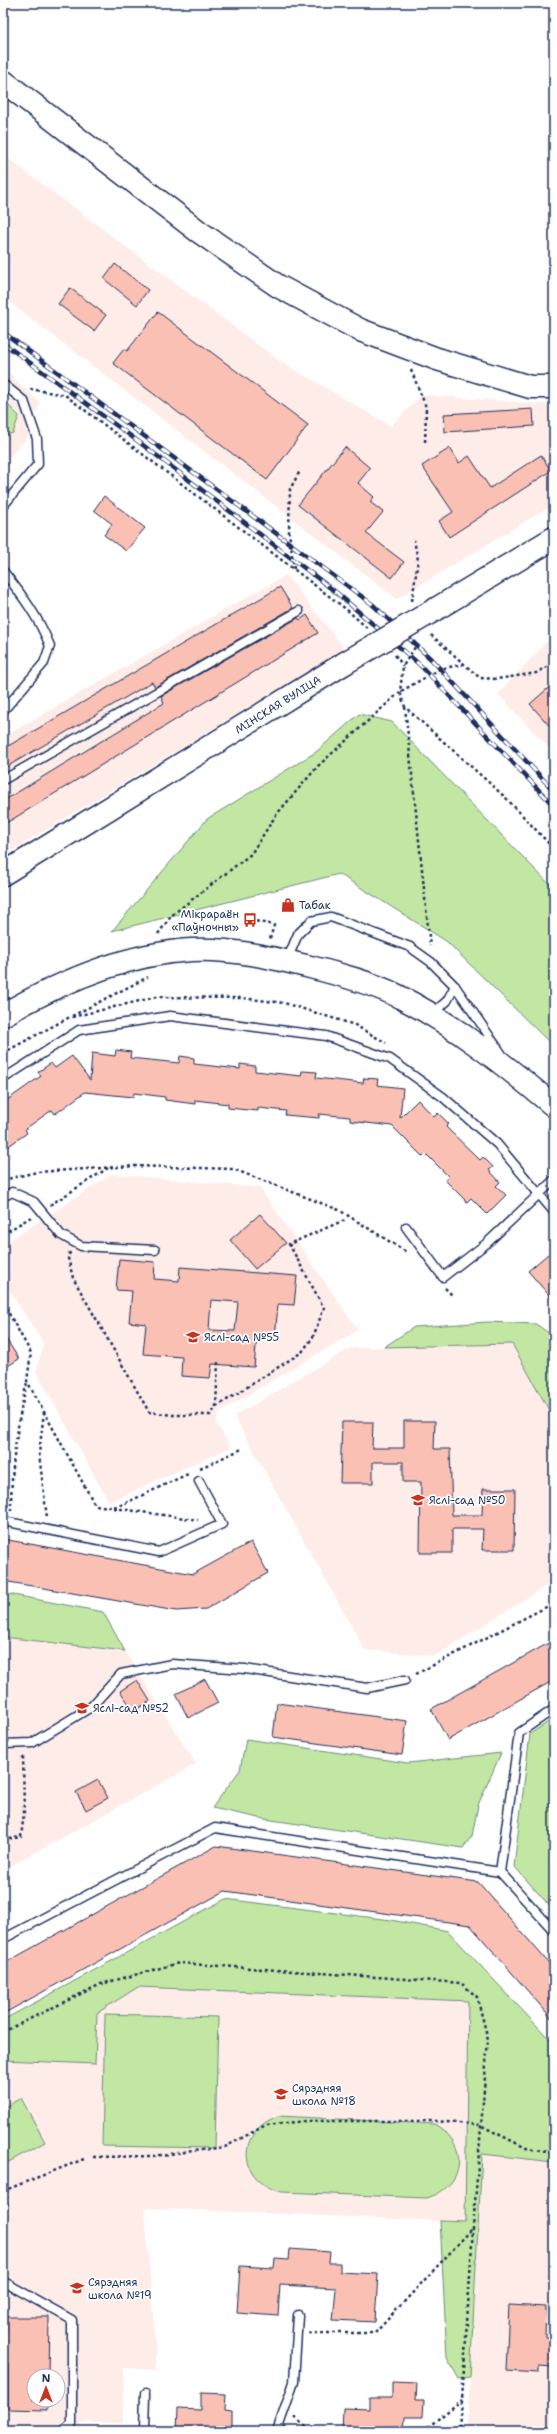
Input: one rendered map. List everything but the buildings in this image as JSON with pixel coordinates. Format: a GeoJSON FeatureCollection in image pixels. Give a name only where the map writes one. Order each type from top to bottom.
{"type":"FeatureCollection","features":[{"type":"Feature","properties":{"kind":"main road"},"geometry":{"type":"LineString","coordinates":[[3,81],[198,231],[278,286],[360,330],[401,346],[437,359],[530,387],[554,387]]}},
{"type":"Feature","properties":{"kind":"main road","name":"МІНСКАЯ ВУЛІЦА"},"geometry":{"type":"LineString","coordinates":[[3,874],[345,663],[422,607],[554,538]]}},
{"type":"Feature","properties":{"kind":"main road"},"geometry":{"type":"LineString","coordinates":[[3,1015],[44,991],[94,971],[142,957],[192,950],[240,953],[287,961],[355,979],[397,995],[431,1014],[512,1071],[554,1106]]}},
{"type":"Feature","properties":{"kind":"lane"},"geometry":{"type":"LineString","coordinates":[[3,506],[38,464],[37,439],[24,401],[4,384]]}},
{"type":"Feature","properties":{"kind":"lane"},"geometry":{"type":"LineString","coordinates":[[3,571],[24,597],[44,629],[50,646],[44,663],[3,711]]}},
{"type":"Feature","properties":{"kind":"lane"},"geometry":{"type":"LineString","coordinates":[[3,780],[299,611]]}},
{"type":"Feature","properties":{"kind":"lane"},"geometry":{"type":"LineString","coordinates":[[287,961],[298,934],[311,922],[331,917],[410,947],[431,962],[455,986],[512,1071]]}},
{"type":"Feature","properties":{"kind":"lane"},"geometry":{"type":"LineString","coordinates":[[431,1014],[447,1001],[455,986]]}},
{"type":"Feature","properties":{"kind":"lane"},"geometry":{"type":"LineString","coordinates":[[3,1079],[79,1030],[170,1016],[326,1036],[390,1059],[443,1097],[497,1144],[538,1196],[554,1212]]}},
{"type":"Feature","properties":{"kind":"lane"},"geometry":{"type":"LineString","coordinates":[[406,1227],[443,1277],[487,1243],[554,1180]]}},
{"type":"Feature","properties":{"kind":"lane"},"geometry":{"type":"LineString","coordinates":[[3,1197],[12,1192],[34,1202],[61,1235],[81,1246],[154,1250]]}},
{"type":"Feature","properties":{"kind":"lane"},"geometry":{"type":"LineString","coordinates":[[7,1522],[160,1552],[222,1524],[199,1481]]}},
{"type":"Feature","properties":{"kind":"lane"},"geometry":{"type":"LineString","coordinates":[[3,1744],[32,1743],[91,1707],[121,1674],[172,1664],[244,1669],[367,1688],[405,1680]]}},
{"type":"Feature","properties":{"kind":"lane"},"geometry":{"type":"LineString","coordinates":[[500,1872],[519,1733],[554,1709]]}},
{"type":"Feature","properties":{"kind":"lane"},"geometry":{"type":"LineString","coordinates":[[3,1939],[215,1828],[500,1872],[554,1931]]}},
{"type":"Feature","properties":{"kind":"lane"},"geometry":{"type":"LineString","coordinates":[[6,2283],[72,2320],[72,2424],[63,2431]]}},
{"type":"Feature","properties":{"kind":"lane"},"geometry":{"type":"LineString","coordinates":[[277,2431],[294,2382],[298,2315]]}},
{"type":"Feature","properties":{"kind":"lane"},"geometry":{"type":"LineString","coordinates":[[144,2431],[145,2393]]}},
{"type":"Feature","properties":{"kind":"path"},"geometry":{"type":"LineString","coordinates":[[401,346],[426,407],[425,445]]}},
{"type":"Feature","properties":{"kind":"path"},"geometry":{"type":"LineString","coordinates":[[4,384],[65,395],[346,609],[368,630]]}},
{"type":"Feature","properties":{"kind":"path"},"geometry":{"type":"LineString","coordinates":[[294,569],[289,532],[290,489],[300,471]]}},
{"type":"Feature","properties":{"kind":"path"},"geometry":{"type":"LineString","coordinates":[[414,540],[418,560],[422,607]]}},
{"type":"Feature","properties":{"kind":"path"},"geometry":{"type":"LineString","coordinates":[[425,637],[429,633],[480,678],[497,679],[536,673],[554,663]]}},
{"type":"Feature","properties":{"kind":"path"},"geometry":{"type":"LineString","coordinates":[[420,641],[403,666],[400,692],[405,707],[431,962]]}},
{"type":"Feature","properties":{"kind":"path"},"geometry":{"type":"LineString","coordinates":[[390,650],[403,666]]}},
{"type":"Feature","properties":{"kind":"path"},"geometry":{"type":"LineString","coordinates":[[142,957],[172,915],[251,854],[276,815],[318,766],[400,692],[440,669],[464,664]]}},
{"type":"Feature","properties":{"kind":"path"},"geometry":{"type":"LineString","coordinates":[[405,707],[506,798],[554,849]]}},
{"type":"Feature","properties":{"kind":"path"},"geometry":{"type":"LineString","coordinates":[[3,1053],[68,1018],[156,998],[242,998],[284,1003],[355,1025],[392,1046]]}},
{"type":"Feature","properties":{"kind":"path"},"geometry":{"type":"LineString","coordinates":[[3,1180],[38,1172],[109,1167],[134,1166],[233,1169],[340,1210],[410,1254]]}},
{"type":"Feature","properties":{"kind":"path"},"geometry":{"type":"LineString","coordinates":[[3,1234],[109,1167]]}},
{"type":"Feature","properties":{"kind":"path"},"geometry":{"type":"LineString","coordinates":[[74,1242],[68,1258],[73,1278],[149,1412],[172,1415],[210,1415],[216,1408],[302,1352],[313,1337],[324,1308],[289,1244],[347,1219]]}},
{"type":"Feature","properties":{"kind":"path"},"geometry":{"type":"LineString","coordinates":[[442,1286],[453,1296]]}},
{"type":"Feature","properties":{"kind":"path"},"geometry":{"type":"LineString","coordinates":[[3,1303],[31,1353],[27,1381],[17,1424],[7,1522]]}},
{"type":"Feature","properties":{"kind":"path"},"geometry":{"type":"LineString","coordinates":[[216,1408],[218,1360]]}},
{"type":"Feature","properties":{"kind":"path"},"geometry":{"type":"LineString","coordinates":[[27,1381],[95,1505],[222,1524]]}},
{"type":"Feature","properties":{"kind":"path"},"geometry":{"type":"LineString","coordinates":[[44,1411],[39,1454],[49,1530]]}},
{"type":"Feature","properties":{"kind":"path"},"geometry":{"type":"LineString","coordinates":[[109,1507],[119,1506],[242,1449]]}},
{"type":"Feature","properties":{"kind":"path"},"geometry":{"type":"LineString","coordinates":[[405,1680],[554,1603]]}},
{"type":"Feature","properties":{"kind":"path"},"geometry":{"type":"LineString","coordinates":[[3,1840],[21,1837],[24,1813],[23,1743]]}},
{"type":"Feature","properties":{"kind":"path"},"geometry":{"type":"LineString","coordinates":[[3,2032],[101,1984],[179,1963],[210,1963],[304,1973],[345,1974],[461,1983],[477,1997],[488,2039],[480,2125],[460,2431]]}},
{"type":"Feature","properties":{"kind":"path"},"geometry":{"type":"LineString","coordinates":[[93,2157],[153,2156],[225,2147],[266,2125],[306,2121],[436,2122],[480,2125],[526,2148],[554,2152]]}},
{"type":"Feature","properties":{"kind":"path"},"geometry":{"type":"LineString","coordinates":[[3,2192],[84,2159]]}},
{"type":"Feature","properties":{"kind":"path"},"geometry":{"type":"LineString","coordinates":[[3,2307],[5,2307],[6,2283],[7,2190]]}},
{"type":"Feature","properties":{"kind":"path"},"geometry":{"type":"LineString","coordinates":[[297,2332],[375,2333],[473,2228]]}},
{"type":"Feature","properties":{"kind":"path"},"geometry":{"type":"LineString","coordinates":[[423,2431],[462,2400]]}},
{"type":"Feature","properties":{"kind":"path"},"geometry":{"type":"LineString","coordinates":[[286,2406],[309,2431]]}},
{"type":"Feature","properties":{"kind":"shaded area"},"geometry":{"type":"Polygon","coordinates":[[[3,155],[281,362],[391,426],[422,395],[554,405],[554,504],[397,599],[3,297],[3,155]]]}},
{"type":"Feature","properties":{"kind":"shaded area"},"geometry":{"type":"Polygon","coordinates":[[[3,367],[40,403],[27,438],[3,464],[3,367]]]}},
{"type":"Feature","properties":{"kind":"shaded area"},"geometry":{"type":"Polygon","coordinates":[[[286,575],[345,649],[3,856],[3,737],[286,575]]]}},
{"type":"Feature","properties":{"kind":"shaded area"},"geometry":{"type":"Polygon","coordinates":[[[554,634],[554,753],[498,694],[554,634]]]}},
{"type":"Feature","properties":{"kind":"shaded area","name":"Яслі-сад №55"},"geometry":{"type":"Polygon","coordinates":[[[112,1174],[260,1188],[358,1330],[219,1412],[216,1423],[231,1447],[109,1502],[36,1371],[44,1344],[3,1280],[3,1245],[112,1174]]]}},
{"type":"Feature","properties":{"kind":"shaded area","name":"Яслі-сад №50"},"geometry":{"type":"Polygon","coordinates":[[[512,1344],[554,1419],[554,1581],[435,1656],[365,1650],[234,1416],[351,1348],[512,1344]]]}},
{"type":"Feature","properties":{"kind":"shaded area","name":"Яслі-сад №52"},"geometry":{"type":"Polygon","coordinates":[[[3,1637],[125,1651],[196,1764],[3,1870],[3,1637]]]}},
{"type":"Feature","properties":{"kind":"shaded area","name":"Сярэдняя школа №18"},"geometry":{"type":"Polygon","coordinates":[[[137,1987],[468,2001],[465,2222],[145,2208],[157,2370],[124,2368],[123,2423],[81,2422],[81,2431],[3,2431],[3,2060],[95,2064],[97,2013],[137,1987]]]}},
{"type":"Feature","properties":{"kind":"shaded area"},"geometry":{"type":"Polygon","coordinates":[[[482,2154],[554,2162],[554,2431],[467,2431],[482,2154]]]}},
{"type":"Feature","properties":{"kind":"green space"},"geometry":{"type":"Polygon","coordinates":[[[3,400],[19,416],[13,433],[3,436],[3,400]]]}},
{"type":"Feature","properties":{"kind":"green space"},"geometry":{"type":"Polygon","coordinates":[[[359,714],[392,722],[554,889],[554,1047],[446,941],[339,874],[112,931],[207,819],[316,752],[359,714]]]}},
{"type":"Feature","properties":{"kind":"green space"},"geometry":{"type":"Polygon","coordinates":[[[488,1322],[536,1324],[554,1337],[554,1419],[512,1344],[384,1347],[414,1327],[488,1322]]]}},
{"type":"Feature","properties":{"kind":"green space"},"geometry":{"type":"Polygon","coordinates":[[[3,1593],[103,1612],[125,1651],[3,1637],[3,1593]]]}},
{"type":"Feature","properties":{"kind":"green space"},"geometry":{"type":"Polygon","coordinates":[[[554,1718],[554,1911],[514,1866],[530,1734],[554,1718]]]}},
{"type":"Feature","properties":{"kind":"green space"},"geometry":{"type":"Polygon","coordinates":[[[246,1739],[408,1763],[501,1753],[478,1805],[472,1836],[463,1848],[264,1819],[212,1808],[240,1770],[246,1739]]]}},
{"type":"Feature","properties":{"kind":"green space"},"geometry":{"type":"Polygon","coordinates":[[[225,1899],[391,1920],[448,1931],[554,2044],[554,2162],[482,2154],[470,2377],[459,2379],[447,2358],[440,2220],[465,2221],[468,2001],[138,1987],[97,2013],[95,2064],[3,2060],[3,2020],[225,1899]]]}},
{"type":"Feature","properties":{"kind":"green space"},"geometry":{"type":"Polygon","coordinates":[[[105,2014],[218,2017],[215,2148],[102,2146],[105,2014]]]}},
{"type":"Feature","properties":{"kind":"green space"},"geometry":{"type":"Polygon","coordinates":[[[21,2098],[45,2142],[3,2165],[3,2108],[21,2098]]]}},
{"type":"Feature","properties":{"kind":"green space"},"geometry":{"type":"Polygon","coordinates":[[[279,2116],[434,2124],[446,2132],[454,2142],[458,2153],[459,2164],[456,2175],[450,2184],[440,2192],[427,2198],[282,2192],[267,2186],[256,2178],[250,2167],[247,2156],[249,2144],[255,2132],[265,2123],[279,2116]]]}},
{"type":"Feature","properties":{"kind":"railway"},"geometry":{"type":"LineString","coordinates":[[3,332],[372,604],[431,659],[554,791]]}},
{"type":"Feature","properties":{"kind":"railway"},"geometry":{"type":"LineString","coordinates":[[3,343],[139,442],[337,593],[420,665],[554,806]]}},
{"type":"Feature","properties":{"kind":"place","name":"Табак"},"geometry":{"type":"Point","coordinates":[288,905]}},
{"type":"Feature","properties":{"kind":"place","name":"Мікрараён «Паўночны»"},"geometry":{"type":"Point","coordinates":[250,920]}},
{"type":"Feature","properties":{"kind":"place","name":"Яслі-сад №55"},"geometry":{"type":"Point","coordinates":[193,1337]}},
{"type":"Feature","properties":{"kind":"place","name":"Яслі-сад №50"},"geometry":{"type":"Point","coordinates":[418,1500]}},
{"type":"Feature","properties":{"kind":"place","name":"Яслі-сад №52"},"geometry":{"type":"Point","coordinates":[82,1708]}},
{"type":"Feature","properties":{"kind":"place","name":"Сярэдняя школа №18"},"geometry":{"type":"Point","coordinates":[281,2094]}},
{"type":"Feature","properties":{"kind":"place","name":"Сярэдняя школа №19"},"geometry":{"type":"Point","coordinates":[77,2288]}}]}
